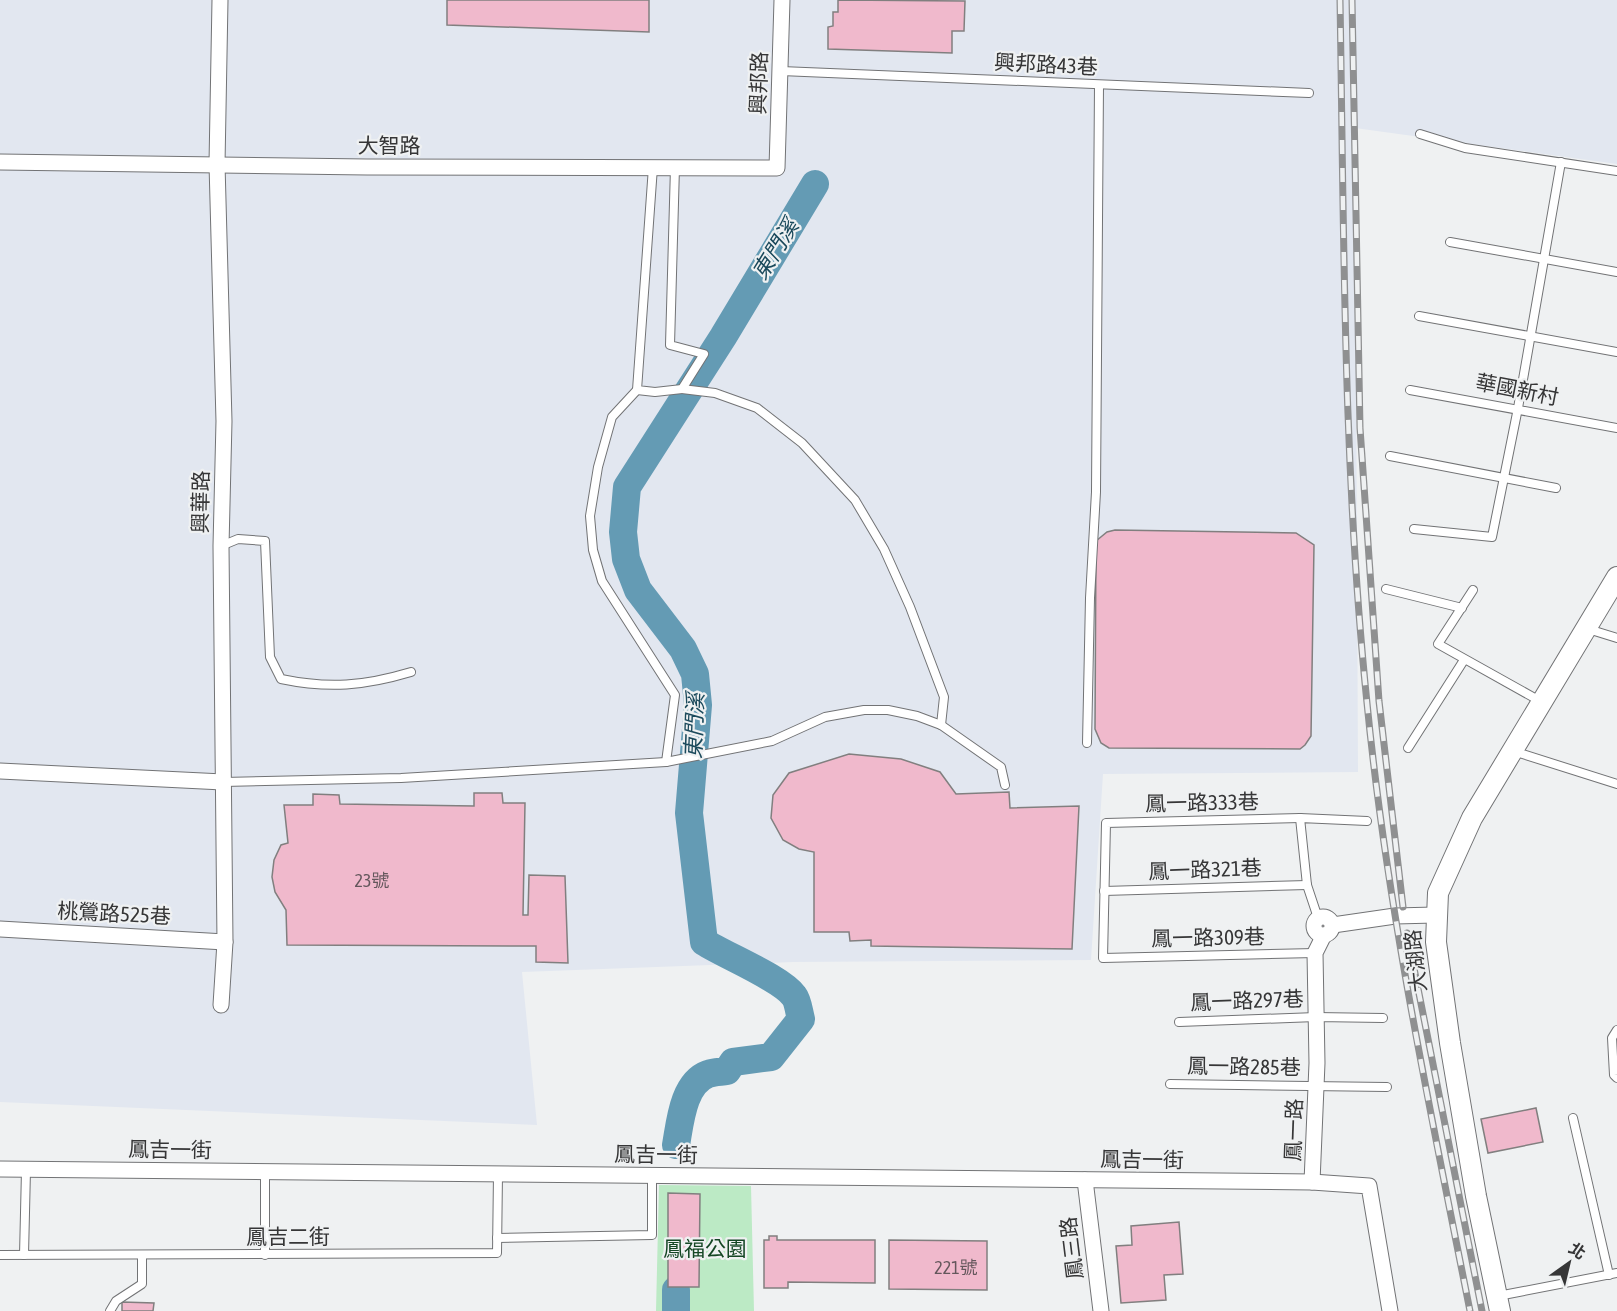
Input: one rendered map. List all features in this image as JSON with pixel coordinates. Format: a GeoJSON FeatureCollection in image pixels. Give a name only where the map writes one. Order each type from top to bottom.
{"type":"FeatureCollection","features":[{"type":"Feature","properties":{"kind":"street","name":"興華路"},"geometry":{"type":"LineString","coordinates":[[220,0],[217,164],[224,421],[221,546],[225,942],[220,1005]]}},
{"type":"Feature","properties":{"kind":"street","name":"興邦路"},"geometry":{"type":"LineString","coordinates":[[777,168],[782,0]]}},
{"type":"Feature","properties":{"kind":"street","name":"大智路"},"geometry":{"type":"LineString","coordinates":[[0,162],[367,167],[777,168]]}},
{"type":"Feature","properties":{"kind":"street","name":"大湖路"},"geometry":{"type":"LineString","coordinates":[[1498,1304],[1450,1043],[1436,942],[1437,893],[1472,818],[1541,702],[1585,634],[1617,577]]}},
{"type":"Feature","properties":{"kind":"street"},"geometry":{"type":"LineString","coordinates":[[0,771],[223,782]]}},
{"type":"Feature","properties":{"kind":"street"},"geometry":{"type":"LineString","coordinates":[[1318,918],[1314,929],[1328,930],[1395,916],[1435,915]]}},
{"type":"Feature","properties":{"kind":"street","name":"桃鶯路525巷"},"geometry":{"type":"LineString","coordinates":[[0,928],[225,942]]}},
{"type":"Feature","properties":{"kind":"street","name":"鳳一路"},"geometry":{"type":"LineString","coordinates":[[1328,930],[1315,953],[1317,1086],[1312,1182],[1369,1186],[1390,1311]]}},
{"type":"Feature","properties":{"kind":"street","name":"鳳吉一街"},"geometry":{"type":"LineString","coordinates":[[0,1169],[1312,1182]]}},
{"type":"Feature","properties":{"kind":"street","name":"鳳三路"},"geometry":{"type":"LineString","coordinates":[[1085,1180],[1101,1311]]}},
{"type":"Feature","properties":{"kind":"lane","name":"興邦路43巷"},"geometry":{"type":"LineString","coordinates":[[781,70],[1309,93]]}},
{"type":"Feature","properties":{"kind":"lane"},"geometry":{"type":"LineString","coordinates":[[1087,743],[1090,598],[1096,492],[1099,85]]}},
{"type":"Feature","properties":{"kind":"lane"},"geometry":{"type":"LineString","coordinates":[[1420,134],[1465,148],[1617,171]]}},
{"type":"Feature","properties":{"kind":"lane"},"geometry":{"type":"LineString","coordinates":[[1414,529],[1492,537],[1518,408],[1561,162]]}},
{"type":"Feature","properties":{"kind":"lane"},"geometry":{"type":"LineString","coordinates":[[653,167],[637,390],[612,417],[598,467],[590,516],[593,550],[602,581],[675,695],[667,762]]}},
{"type":"Feature","properties":{"kind":"lane"},"geometry":{"type":"LineString","coordinates":[[675,167],[670,345],[704,354],[683,389]]}},
{"type":"Feature","properties":{"kind":"lane"},"geometry":{"type":"LineString","coordinates":[[1450,242],[1617,273]]}},
{"type":"Feature","properties":{"kind":"lane"},"geometry":{"type":"LineString","coordinates":[[1419,316],[1617,352]]}},
{"type":"Feature","properties":{"kind":"lane"},"geometry":{"type":"LineString","coordinates":[[637,390],[655,392],[683,389],[715,393],[757,408],[802,443],[855,500],[884,549],[910,607],[944,698],[941,725]]}},
{"type":"Feature","properties":{"kind":"lane","name":"華國新村"},"geometry":{"type":"LineString","coordinates":[[1410,390],[1617,428]]}},
{"type":"Feature","properties":{"kind":"lane"},"geometry":{"type":"LineString","coordinates":[[1390,456],[1556,488]]}},
{"type":"Feature","properties":{"kind":"lane"},"geometry":{"type":"LineString","coordinates":[[221,546],[238,538],[265,541],[270,657],[281,679],[308,685],[349,687],[411,672]]}},
{"type":"Feature","properties":{"kind":"lane"},"geometry":{"type":"LineString","coordinates":[[1386,589],[1462,608]]}},
{"type":"Feature","properties":{"kind":"lane"},"geometry":{"type":"LineString","coordinates":[[1473,590],[1438,645],[1541,702]]}},
{"type":"Feature","properties":{"kind":"lane"},"geometry":{"type":"LineString","coordinates":[[1585,634],[1617,638]]}},
{"type":"Feature","properties":{"kind":"lane"},"geometry":{"type":"LineString","coordinates":[[1408,748],[1464,660]]}},
{"type":"Feature","properties":{"kind":"lane"},"geometry":{"type":"LineString","coordinates":[[223,782],[401,778],[667,762],[772,741],[825,717],[864,710],[917,716],[941,725],[1001,767],[1005,785]]}},
{"type":"Feature","properties":{"kind":"lane"},"geometry":{"type":"LineString","coordinates":[[1513,751],[1617,784]]}},
{"type":"Feature","properties":{"kind":"lane"},"geometry":{"type":"LineString","coordinates":[[1318,918],[1307,885],[1300,818],[1367,821]]}},
{"type":"Feature","properties":{"kind":"lane","name":"鳳一路333巷"},"geometry":{"type":"LineString","coordinates":[[1104,891],[1106,823],[1300,818]]}},
{"type":"Feature","properties":{"kind":"lane","name":"鳳一路321巷"},"geometry":{"type":"LineString","coordinates":[[1104,891],[1307,885]]}},
{"type":"Feature","properties":{"kind":"lane","name":"鳳一路309巷"},"geometry":{"type":"LineString","coordinates":[[1104,891],[1103,958],[1315,953]]}},
{"type":"Feature","properties":{"kind":"lane","name":"鳳一路297巷"},"geometry":{"type":"LineString","coordinates":[[1179,1022],[1316,1017],[1383,1018]]}},
{"type":"Feature","properties":{"kind":"lane"},"geometry":{"type":"LineString","coordinates":[[1617,1030],[1612,1038],[1614,1075],[1617,1078]]}},
{"type":"Feature","properties":{"kind":"lane","name":"鳳一路285巷"},"geometry":{"type":"LineString","coordinates":[[1170,1084],[1387,1087]]}},
{"type":"Feature","properties":{"kind":"lane"},"geometry":{"type":"LineString","coordinates":[[1498,1304],[1613,1274],[1573,1118]]}},
{"type":"Feature","properties":{"kind":"lane"},"geometry":{"type":"LineString","coordinates":[[24,1255],[26,1170]]}},
{"type":"Feature","properties":{"kind":"lane"},"geometry":{"type":"LineString","coordinates":[[265,1172],[265,1255]]}},
{"type":"Feature","properties":{"kind":"lane"},"geometry":{"type":"LineString","coordinates":[[498,1174],[497,1238],[652,1236],[655,1176]]}},
{"type":"Feature","properties":{"kind":"lane","name":"鳳吉二街"},"geometry":{"type":"LineString","coordinates":[[0,1255],[497,1253],[497,1238]]}},
{"type":"Feature","properties":{"kind":"lane"},"geometry":{"type":"LineString","coordinates":[[110,1311],[116,1301],[142,1284],[142,1255]]}},
{"type":"Feature","properties":{"kind":"shaded area"},"geometry":{"type":"Polygon","coordinates":[[[0,0],[1617,0],[1617,164],[1355,128],[1358,772],[1103,774],[1091,960],[793,962],[522,972],[537,1125],[0,1102],[0,0]]]}},
{"type":"Feature","properties":{"kind":"green space","name":"鳳福公園"},"geometry":{"type":"Polygon","coordinates":[[[659,1185],[751,1186],[754,1311],[656,1311],[659,1185]]]}},
{"type":"Feature","properties":{"kind":"building"},"geometry":{"type":"Polygon","coordinates":[[[447,0],[649,0],[649,32],[447,25],[447,0]]]}},
{"type":"Feature","properties":{"kind":"building"},"geometry":{"type":"Polygon","coordinates":[[[838,0],[965,1],[964,31],[952,31],[952,53],[828,49],[828,27],[833,26],[833,12],[838,12],[838,0]]]}},
{"type":"Feature","properties":{"kind":"building"},"geometry":{"type":"Polygon","coordinates":[[[1115,530],[1296,533],[1314,545],[1311,736],[1305,745],[1300,749],[1109,748],[1101,743],[1095,729],[1096,541],[1107,532],[1115,530]]]}},
{"type":"Feature","properties":{"kind":"building"},"geometry":{"type":"Polygon","coordinates":[[[849,754],[901,759],[940,772],[956,794],[1009,792],[1010,808],[1079,806],[1072,949],[871,946],[871,940],[850,941],[849,932],[814,932],[814,852],[799,849],[783,840],[771,818],[773,795],[789,773],[849,754]]]}},
{"type":"Feature","properties":{"kind":"building"},"geometry":{"type":"Polygon","coordinates":[[[474,793],[502,793],[503,803],[525,803],[523,915],[528,915],[529,875],[565,876],[568,963],[536,962],[536,946],[287,945],[286,910],[275,892],[272,877],[274,860],[281,845],[288,843],[284,805],[313,805],[313,794],[339,795],[340,804],[474,806],[474,793]]]}},
{"type":"Feature","properties":{"kind":"building"},"geometry":{"type":"Polygon","coordinates":[[[1536,1108],[1543,1142],[1488,1153],[1481,1119],[1536,1108]]]}},
{"type":"Feature","properties":{"kind":"building"},"geometry":{"type":"Polygon","coordinates":[[[668,1193],[700,1194],[699,1287],[668,1287],[668,1193]]]}},
{"type":"Feature","properties":{"kind":"building"},"geometry":{"type":"Polygon","coordinates":[[[1179,1222],[1183,1274],[1164,1275],[1166,1300],[1121,1303],[1116,1246],[1132,1245],[1131,1226],[1179,1222]]]}},
{"type":"Feature","properties":{"kind":"building"},"geometry":{"type":"Polygon","coordinates":[[[769,1236],[777,1236],[777,1240],[875,1240],[875,1283],[788,1282],[788,1288],[764,1288],[764,1240],[769,1240],[769,1236]]]}},
{"type":"Feature","properties":{"kind":"building"},"geometry":{"type":"Polygon","coordinates":[[[889,1240],[987,1241],[987,1290],[889,1289],[889,1240]]]}},
{"type":"Feature","properties":{"kind":"building"},"geometry":{"type":"Polygon","coordinates":[[[122,1302],[154,1303],[153,1311],[122,1311],[122,1302]]]}},
{"type":"Feature","properties":{"kind":"waterway","name":"東門溪"},"geometry":{"type":"LineString","coordinates":[[676,1145],[681,1115],[693,1086],[710,1073],[727,1071],[733,1062],[771,1057],[801,1019],[795,998],[787,989],[766,975],[704,942],[689,813],[698,705],[695,674],[683,649],[638,590],[626,559],[623,532],[627,487],[723,337],[815,184]]}},
{"type":"Feature","properties":{"kind":"waterway","name":"東門溪"},"geometry":{"type":"LineString","coordinates":[[676,1290],[676,1311]]}},
{"type":"Feature","properties":{"kind":"railway"},"geometry":{"type":"LineString","coordinates":[[1340,0],[1349,439],[1353,527],[1367,703],[1398,932],[1425,1084],[1470,1311]]}},
{"type":"Feature","properties":{"kind":"railway"},"geometry":{"type":"LineString","coordinates":[[1352,0],[1360,428],[1379,701],[1403,907]]}},
{"type":"Feature","properties":{"kind":"railway"},"geometry":{"type":"LineString","coordinates":[[1407,933],[1482,1311]]}}]}
